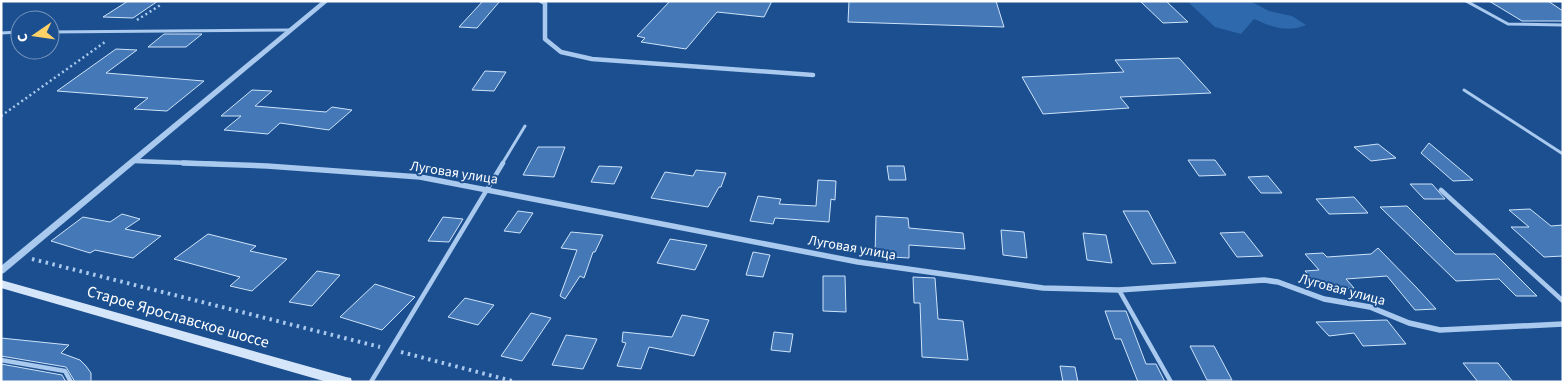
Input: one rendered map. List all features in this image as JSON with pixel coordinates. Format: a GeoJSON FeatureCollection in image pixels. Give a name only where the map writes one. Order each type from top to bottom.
{"type":"FeatureCollection","features":[{"type":"Feature","properties":{"kind":"main road","name":"Старое Ярославское шоссе"},"geometry":{"type":"LineString","coordinates":[[1,284],[346,382]]}},
{"type":"Feature","properties":{"kind":"street"},"geometry":{"type":"LineString","coordinates":[[1,271],[326,1]]}},
{"type":"Feature","properties":{"kind":"street"},"geometry":{"type":"LineString","coordinates":[[542,1],[545,3],[545,39],[561,52],[592,59],[813,75]]}},
{"type":"Feature","properties":{"kind":"street","name":"Луговая улица"},"geometry":{"type":"LineString","coordinates":[[134,161],[267,166],[420,177],[858,262],[1043,288],[1118,290],[1264,280],[1278,282],[1324,299],[1370,307],[1425,328],[1440,330],[1563,324]]}},
{"type":"Feature","properties":{"kind":"lane"},"geometry":{"type":"LineString","coordinates":[[1466,1],[1508,24],[1563,25]]}},
{"type":"Feature","properties":{"kind":"lane"},"geometry":{"type":"LineString","coordinates":[[60,32],[291,30]]}},
{"type":"Feature","properties":{"kind":"lane"},"geometry":{"type":"LineString","coordinates":[[1464,90],[1563,154]]}},
{"type":"Feature","properties":{"kind":"lane"},"geometry":{"type":"LineString","coordinates":[[371,382],[525,126]]}},
{"type":"Feature","properties":{"kind":"lane"},"geometry":{"type":"LineString","coordinates":[[1441,190],[1563,301]]}},
{"type":"Feature","properties":{"kind":"lane"},"geometry":{"type":"LineString","coordinates":[[1118,290],[1171,382]]}},
{"type":"Feature","properties":{"kind":"lane"},"geometry":{"type":"LineString","coordinates":[[1,360],[65,371],[71,382]]}},
{"type":"Feature","properties":{"kind":"path"},"geometry":{"type":"LineString","coordinates":[[133,22],[162,4],[155,3]]}},
{"type":"Feature","properties":{"kind":"path"},"geometry":{"type":"LineString","coordinates":[[1,116],[120,32]]}},
{"type":"Feature","properties":{"kind":"path"},"geometry":{"type":"LineString","coordinates":[[20,256],[516,382]]}},
{"type":"Feature","properties":{"kind":"shaded area"},"geometry":{"type":"Polygon","coordinates":[[[1187,1],[1250,1],[1269,11],[1292,16],[1306,25],[1286,29],[1254,19],[1241,34],[1215,27],[1187,1]]]}},
{"type":"Feature","properties":{"kind":"building"},"geometry":{"type":"Polygon","coordinates":[[[128,1],[158,1],[133,18],[103,17],[128,1]]]}},
{"type":"Feature","properties":{"kind":"building"},"geometry":{"type":"Polygon","coordinates":[[[483,1],[500,1],[477,28],[459,27],[483,1]]]}},
{"type":"Feature","properties":{"kind":"building"},"geometry":{"type":"Polygon","coordinates":[[[670,1],[772,1],[764,17],[717,12],[686,49],[641,42],[645,38],[637,36],[670,1]]]}},
{"type":"Feature","properties":{"kind":"building"},"geometry":{"type":"Polygon","coordinates":[[[849,1],[996,1],[1004,27],[848,22],[849,1]]]}},
{"type":"Feature","properties":{"kind":"building"},"geometry":{"type":"Polygon","coordinates":[[[1140,1],[1166,1],[1188,22],[1163,23],[1140,1]]]}},
{"type":"Feature","properties":{"kind":"building"},"geometry":{"type":"Polygon","coordinates":[[[1489,1],[1548,1],[1563,11],[1563,21],[1522,21],[1489,1]]]}},
{"type":"Feature","properties":{"kind":"building"},"geometry":{"type":"Polygon","coordinates":[[[164,34],[202,34],[186,47],[148,47],[164,34]]]}},
{"type":"Feature","properties":{"kind":"building"},"geometry":{"type":"Polygon","coordinates":[[[116,49],[137,50],[106,73],[204,81],[167,111],[134,109],[148,98],[57,91],[116,49]]]}},
{"type":"Feature","properties":{"kind":"building"},"geometry":{"type":"Polygon","coordinates":[[[1179,58],[1211,93],[1120,97],[1129,108],[1043,114],[1022,77],[1124,72],[1115,60],[1179,58]]]}},
{"type":"Feature","properties":{"kind":"building"},"geometry":{"type":"Polygon","coordinates":[[[485,71],[506,72],[494,91],[472,90],[485,71]]]}},
{"type":"Feature","properties":{"kind":"building"},"geometry":{"type":"Polygon","coordinates":[[[252,90],[272,91],[255,106],[326,112],[332,107],[352,110],[329,130],[280,123],[268,134],[224,130],[241,116],[221,116],[252,90]]]}},
{"type":"Feature","properties":{"kind":"building"},"geometry":{"type":"Polygon","coordinates":[[[1429,143],[1473,180],[1453,181],[1421,153],[1429,143]]]}},
{"type":"Feature","properties":{"kind":"building"},"geometry":{"type":"Polygon","coordinates":[[[1378,144],[1396,158],[1371,161],[1354,147],[1378,144]]]}},
{"type":"Feature","properties":{"kind":"building"},"geometry":{"type":"Polygon","coordinates":[[[538,147],[565,147],[554,177],[523,175],[538,147]]]}},
{"type":"Feature","properties":{"kind":"building"},"geometry":{"type":"Polygon","coordinates":[[[1188,160],[1215,160],[1226,175],[1199,176],[1188,160]]]}},
{"type":"Feature","properties":{"kind":"building"},"geometry":{"type":"Polygon","coordinates":[[[599,166],[622,167],[614,184],[591,182],[599,166]]]}},
{"type":"Feature","properties":{"kind":"building"},"geometry":{"type":"Polygon","coordinates":[[[887,166],[904,166],[906,180],[889,180],[887,166]]]}},
{"type":"Feature","properties":{"kind":"building"},"geometry":{"type":"Polygon","coordinates":[[[696,170],[726,173],[721,187],[719,187],[708,207],[651,198],[665,172],[693,176],[696,170]]]}},
{"type":"Feature","properties":{"kind":"building"},"geometry":{"type":"Polygon","coordinates":[[[1268,176],[1282,193],[1261,193],[1248,177],[1268,176]]]}},
{"type":"Feature","properties":{"kind":"building"},"geometry":{"type":"Polygon","coordinates":[[[818,180],[836,181],[835,200],[831,199],[829,222],[775,218],[773,224],[750,221],[758,196],[781,199],[779,204],[816,206],[818,180]]]}},
{"type":"Feature","properties":{"kind":"building"},"geometry":{"type":"Polygon","coordinates":[[[1410,184],[1432,184],[1445,199],[1424,199],[1410,184]]]}},
{"type":"Feature","properties":{"kind":"building"},"geometry":{"type":"Polygon","coordinates":[[[1354,197],[1368,213],[1329,214],[1316,199],[1354,197]]]}},
{"type":"Feature","properties":{"kind":"building"},"geometry":{"type":"Polygon","coordinates":[[[1407,206],[1455,254],[1495,254],[1537,296],[1516,296],[1499,279],[1456,281],[1380,207],[1407,206]]]}},
{"type":"Feature","properties":{"kind":"building"},"geometry":{"type":"Polygon","coordinates":[[[1530,209],[1551,226],[1563,225],[1563,256],[1544,257],[1511,227],[1529,227],[1509,210],[1530,209]]]}},
{"type":"Feature","properties":{"kind":"building"},"geometry":{"type":"Polygon","coordinates":[[[518,211],[533,213],[520,233],[504,231],[518,211]]]}},
{"type":"Feature","properties":{"kind":"building"},"geometry":{"type":"Polygon","coordinates":[[[1123,211],[1148,211],[1176,263],[1152,264],[1123,211]]]}},
{"type":"Feature","properties":{"kind":"building"},"geometry":{"type":"Polygon","coordinates":[[[122,214],[140,219],[125,229],[161,236],[133,258],[95,250],[90,253],[51,241],[83,217],[110,222],[122,214]]]}},
{"type":"Feature","properties":{"kind":"building"},"geometry":{"type":"Polygon","coordinates":[[[876,216],[908,218],[909,228],[963,233],[965,249],[909,245],[909,258],[875,256],[876,216]]]}},
{"type":"Feature","properties":{"kind":"building"},"geometry":{"type":"Polygon","coordinates":[[[443,217],[463,219],[449,242],[428,241],[443,217]]]}},
{"type":"Feature","properties":{"kind":"building"},"geometry":{"type":"Polygon","coordinates":[[[1001,230],[1024,232],[1027,258],[1003,255],[1001,230]]]}},
{"type":"Feature","properties":{"kind":"building"},"geometry":{"type":"Polygon","coordinates":[[[571,232],[603,235],[595,252],[593,252],[584,278],[580,276],[565,299],[560,296],[577,250],[561,248],[571,232]]]}},
{"type":"Feature","properties":{"kind":"building"},"geometry":{"type":"Polygon","coordinates":[[[1244,232],[1263,256],[1237,257],[1220,233],[1244,232]]]}},
{"type":"Feature","properties":{"kind":"building"},"geometry":{"type":"Polygon","coordinates":[[[1083,233],[1106,235],[1112,263],[1087,260],[1083,233]]]}},
{"type":"Feature","properties":{"kind":"building"},"geometry":{"type":"Polygon","coordinates":[[[208,234],[256,246],[250,251],[287,259],[252,291],[230,286],[240,277],[174,259],[208,234]]]}},
{"type":"Feature","properties":{"kind":"building"},"geometry":{"type":"Polygon","coordinates":[[[670,239],[707,245],[695,270],[657,263],[670,239]]]}},
{"type":"Feature","properties":{"kind":"building"},"geometry":{"type":"Polygon","coordinates":[[[1378,248],[1436,309],[1415,310],[1387,276],[1346,279],[1354,288],[1321,290],[1305,271],[1319,270],[1305,254],[1323,253],[1327,257],[1371,254],[1378,248]]]}},
{"type":"Feature","properties":{"kind":"building"},"geometry":{"type":"Polygon","coordinates":[[[753,252],[770,255],[763,277],[746,275],[753,252]]]}},
{"type":"Feature","properties":{"kind":"building"},"geometry":{"type":"Polygon","coordinates":[[[317,271],[340,275],[312,306],[289,302],[317,271]]]}},
{"type":"Feature","properties":{"kind":"building"},"geometry":{"type":"Polygon","coordinates":[[[823,276],[845,276],[846,312],[823,311],[823,276]]]}},
{"type":"Feature","properties":{"kind":"building"},"geometry":{"type":"Polygon","coordinates":[[[913,277],[935,278],[938,319],[963,321],[968,360],[922,357],[920,303],[914,303],[913,277]]]}},
{"type":"Feature","properties":{"kind":"building"},"geometry":{"type":"Polygon","coordinates":[[[375,284],[415,297],[382,330],[340,317],[375,284]]]}},
{"type":"Feature","properties":{"kind":"building"},"geometry":{"type":"Polygon","coordinates":[[[465,298],[494,305],[478,325],[448,317],[465,298]]]}},
{"type":"Feature","properties":{"kind":"building"},"geometry":{"type":"Polygon","coordinates":[[[1105,311],[1126,311],[1146,364],[1156,364],[1165,382],[1138,382],[1121,339],[1115,339],[1105,311]]]}},
{"type":"Feature","properties":{"kind":"building"},"geometry":{"type":"Polygon","coordinates":[[[531,313],[551,318],[522,361],[501,356],[531,313]]]}},
{"type":"Feature","properties":{"kind":"building"},"geometry":{"type":"Polygon","coordinates":[[[682,315],[709,320],[694,356],[649,347],[641,369],[617,366],[626,343],[622,342],[623,332],[672,337],[682,315]]]}},
{"type":"Feature","properties":{"kind":"building"},"geometry":{"type":"Polygon","coordinates":[[[1387,320],[1406,344],[1363,346],[1354,333],[1329,336],[1316,322],[1387,320]]]}},
{"type":"Feature","properties":{"kind":"building"},"geometry":{"type":"Polygon","coordinates":[[[774,332],[793,334],[790,352],[771,350],[774,332]]]}},
{"type":"Feature","properties":{"kind":"building"},"geometry":{"type":"Polygon","coordinates":[[[566,335],[597,339],[583,369],[552,365],[566,335]]]}},
{"type":"Feature","properties":{"kind":"building"},"geometry":{"type":"Polygon","coordinates":[[[1,338],[69,345],[61,353],[80,360],[91,373],[91,382],[75,382],[66,367],[1,356],[1,338]]]}},
{"type":"Feature","properties":{"kind":"building"},"geometry":{"type":"Polygon","coordinates":[[[1190,346],[1214,346],[1232,380],[1207,380],[1190,346]]]}},
{"type":"Feature","properties":{"kind":"building"},"geometry":{"type":"Polygon","coordinates":[[[1463,363],[1498,363],[1513,382],[1478,382],[1463,363]]]}},
{"type":"Feature","properties":{"kind":"building"},"geometry":{"type":"Polygon","coordinates":[[[1,364],[62,375],[66,382],[1,382],[1,364]]]}},
{"type":"Feature","properties":{"kind":"building"},"geometry":{"type":"Polygon","coordinates":[[[1060,366],[1075,367],[1078,382],[1063,382],[1060,366]]]}}]}
